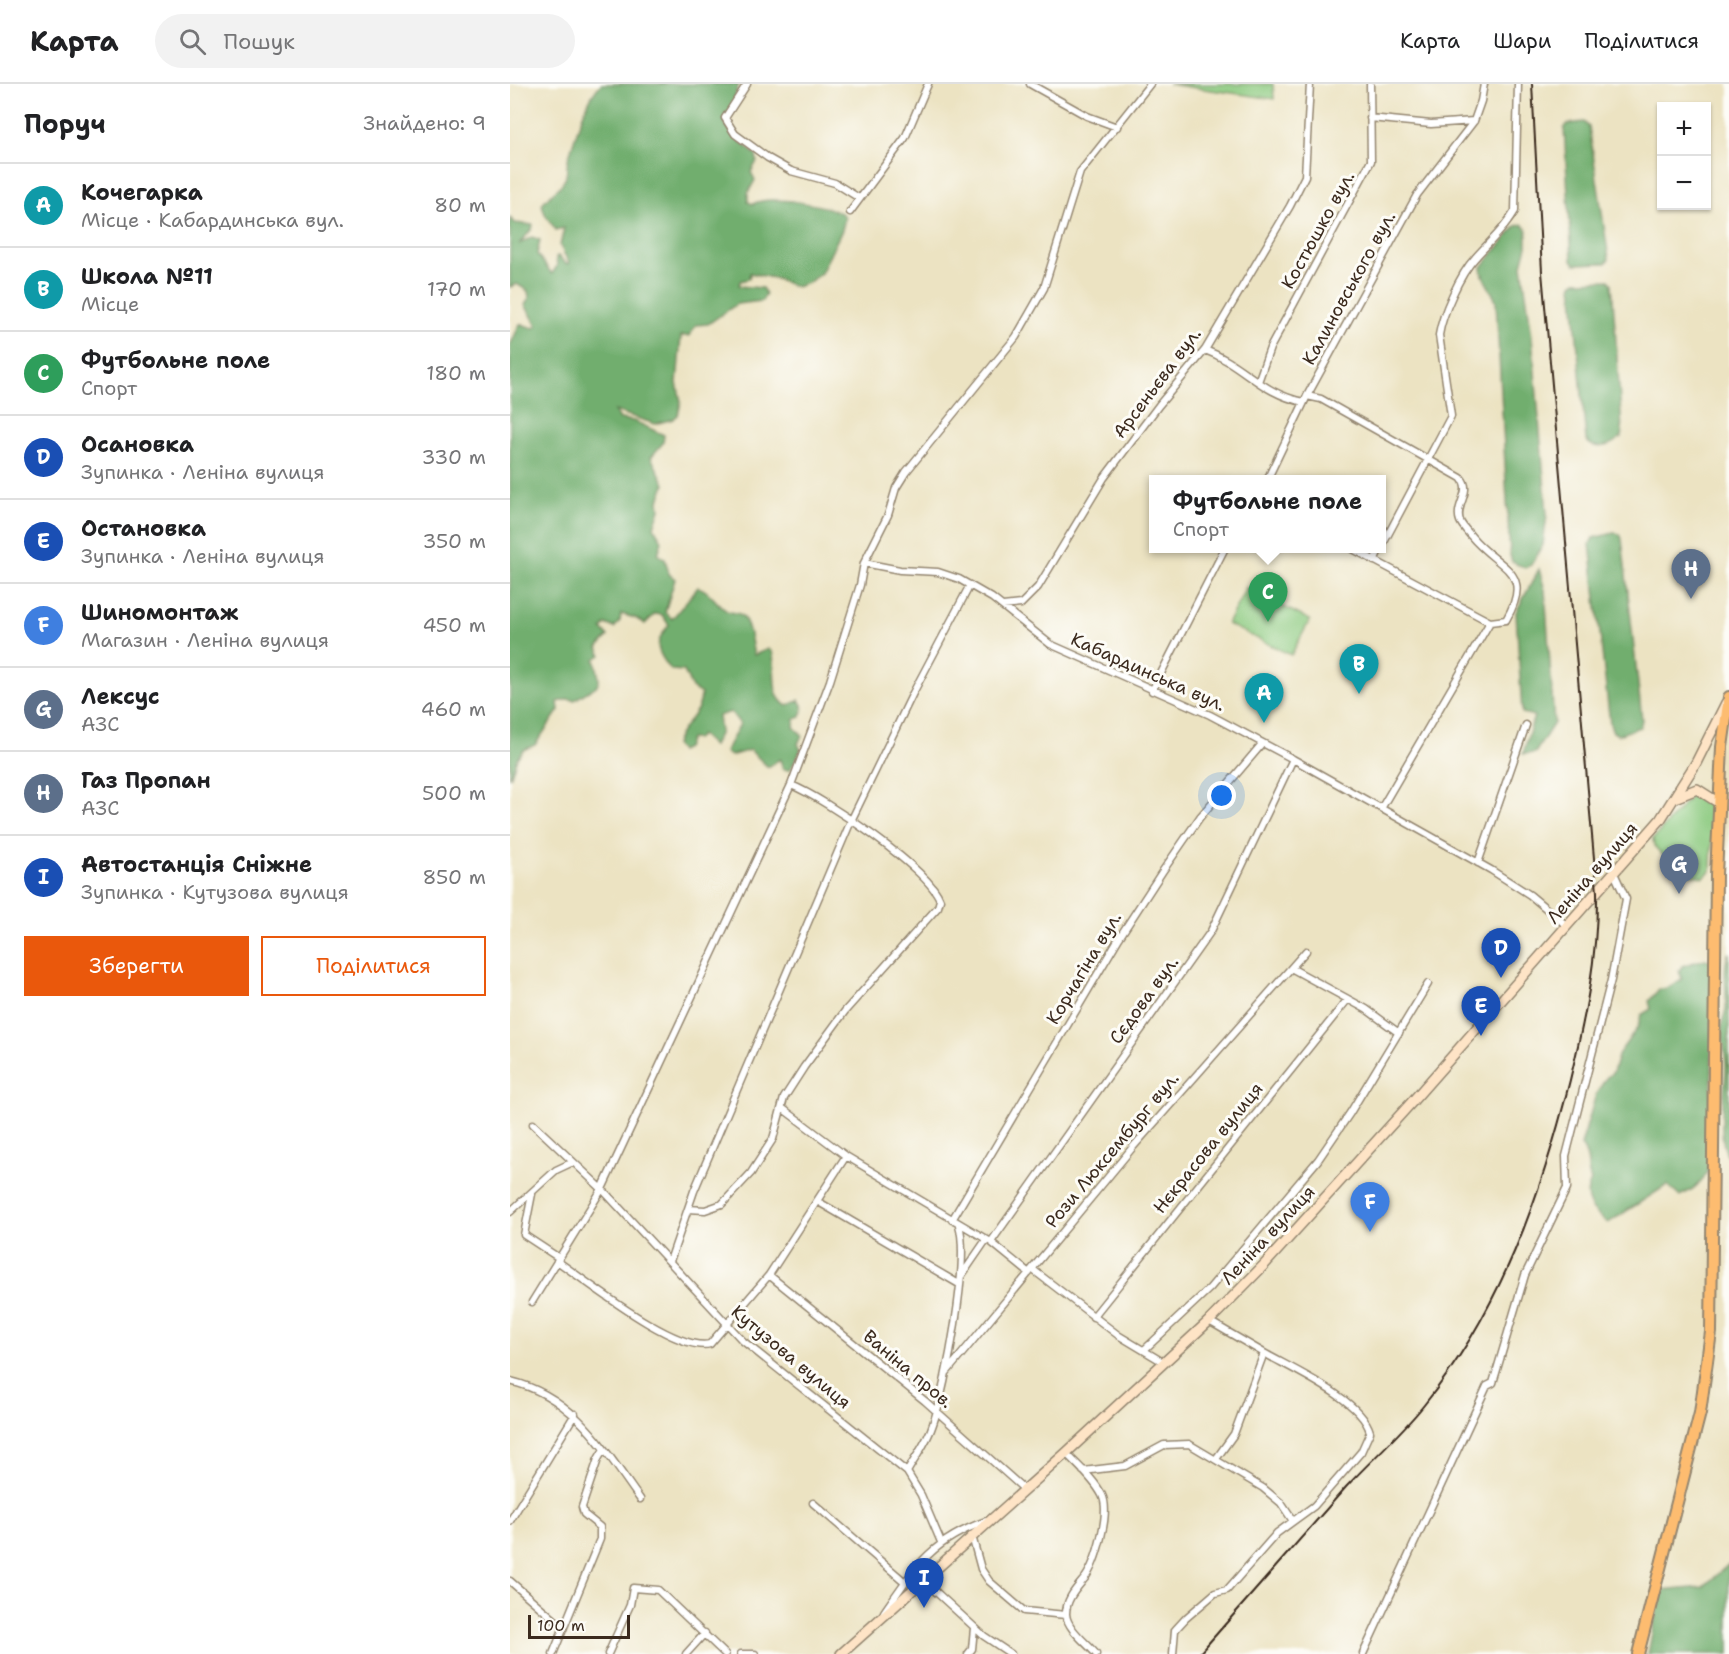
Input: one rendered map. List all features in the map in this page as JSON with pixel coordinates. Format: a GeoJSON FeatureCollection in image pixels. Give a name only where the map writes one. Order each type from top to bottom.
{"type":"FeatureCollection","features":[{"type":"Feature","properties":{"kind":"main road","name":"Леніна вулиця"},"geometry":{"type":"LineString","coordinates":[[841,1654],[1066,1453],[1209,1321],[1411,1103],[1614,873],[1677,797],[1712,734],[1729,696]]}},
{"type":"Feature","properties":{"kind":"main road"},"geometry":{"type":"LineString","coordinates":[[1638,1654],[1700,1413],[1712,1332],[1719,803],[1722,747],[1729,696]]}},
{"type":"Feature","properties":{"kind":"main road"},"geometry":{"type":"LineString","coordinates":[[1677,797],[1697,789],[1719,803]]}},
{"type":"Feature","properties":{"kind":"street"},"geometry":{"type":"LineString","coordinates":[[747,84],[724,118],[735,134],[753,149],[791,171],[835,183],[859,198]]}},
{"type":"Feature","properties":{"kind":"street"},"geometry":{"type":"LineString","coordinates":[[850,212],[905,138],[928,84]]}},
{"type":"Feature","properties":{"kind":"street"},"geometry":{"type":"LineString","coordinates":[[1030,84],[1087,116],[1117,127]]}},
{"type":"Feature","properties":{"kind":"street"},"geometry":{"type":"LineString","coordinates":[[532,1302],[602,1189],[791,784],[830,681],[860,585],[864,563],[888,515],[896,488],[906,472],[1016,337],[1033,310],[1055,256],[1080,172],[1150,84]]}},
{"type":"Feature","properties":{"kind":"street","name":"Арсеньєва вул."},"geometry":{"type":"LineString","coordinates":[[1003,606],[1021,604],[1038,587],[1104,478],[1159,405],[1205,350],[1305,176],[1310,84]]}},
{"type":"Feature","properties":{"kind":"street","name":"Костюшко вул."},"geometry":{"type":"LineString","coordinates":[[1258,382],[1270,348],[1364,177],[1372,151],[1370,84]]}},
{"type":"Feature","properties":{"kind":"street"},"geometry":{"type":"LineString","coordinates":[[1370,118],[1431,124],[1474,122],[1484,84]]}},
{"type":"Feature","properties":{"kind":"street"},"geometry":{"type":"LineString","coordinates":[[1386,538],[1451,416],[1439,335],[1440,323],[1468,266],[1506,227],[1515,211],[1518,84]]}},
{"type":"Feature","properties":{"kind":"street","name":"Калиновського вул."},"geometry":{"type":"LineString","coordinates":[[1269,475],[1306,399],[1417,195],[1474,122]]}},
{"type":"Feature","properties":{"kind":"street"},"geometry":{"type":"LineString","coordinates":[[1205,350],[1233,364],[1273,393],[1306,399],[1321,399],[1465,482],[1459,514],[1460,522],[1476,542],[1508,572],[1518,587],[1518,594],[1506,620],[1490,622],[1359,553]]}},
{"type":"Feature","properties":{"kind":"street"},"geometry":{"type":"LineString","coordinates":[[1152,691],[1223,553]]}},
{"type":"Feature","properties":{"kind":"street"},"geometry":{"type":"LineString","coordinates":[[1374,561],[1378,553]]}},
{"type":"Feature","properties":{"kind":"street","name":"Кабардинська вул."},"geometry":{"type":"LineString","coordinates":[[864,563],[948,574],[970,585],[1003,606],[1050,644],[1210,715],[1382,807],[1530,895],[1567,926]]}},
{"type":"Feature","properties":{"kind":"street"},"geometry":{"type":"LineString","coordinates":[[670,1261],[688,1209],[790,959],[851,821],[913,693],[970,585]]}},
{"type":"Feature","properties":{"kind":"street"},"geometry":{"type":"LineString","coordinates":[[1382,807],[1490,622]]}},
{"type":"Feature","properties":{"kind":"street"},"geometry":{"type":"LineString","coordinates":[[1478,863],[1526,724]]}},
{"type":"Feature","properties":{"kind":"street","name":"Корчагіна вул."},"geometry":{"type":"LineString","coordinates":[[952,1220],[1113,948],[1156,880],[1200,817],[1262,744]]}},
{"type":"Feature","properties":{"kind":"street","name":"Сєдова вул."},"geometry":{"type":"LineString","coordinates":[[960,1281],[1211,931],[1293,759]]}},
{"type":"Feature","properties":{"kind":"street"},"geometry":{"type":"LineString","coordinates":[[688,1209],[715,1207],[730,1197],[766,1153],[773,1139],[784,1098],[804,1066],[845,1011],[938,907],[940,900],[933,887],[906,861],[828,804],[791,784]]}},
{"type":"Feature","properties":{"kind":"street"},"geometry":{"type":"LineString","coordinates":[[1363,1654],[1487,1386],[1493,1383],[1526,1275],[1567,1188],[1566,1156],[1611,980],[1626,899],[1614,873]]}},
{"type":"Feature","properties":{"kind":"street","name":"Рози Люксембург вул."},"geometry":{"type":"LineString","coordinates":[[946,1373],[1133,1147],[1306,951]]}},
{"type":"Feature","properties":{"kind":"street"},"geometry":{"type":"LineString","coordinates":[[1291,968],[1348,999],[1399,1033]]}},
{"type":"Feature","properties":{"kind":"street"},"geometry":{"type":"LineString","coordinates":[[1144,1350],[1210,1288],[1318,1160],[1341,1129],[1428,984]]}},
{"type":"Feature","properties":{"kind":"street","name":"Нєкрасова вулиця"},"geometry":{"type":"LineString","coordinates":[[1093,1317],[1348,999]]}},
{"type":"Feature","properties":{"kind":"street"},"geometry":{"type":"LineString","coordinates":[[782,1108],[846,1156],[988,1241],[1093,1317],[1163,1362]]}},
{"type":"Feature","properties":{"kind":"street","name":"Кутузова вулиця"},"geometry":{"type":"LineString","coordinates":[[533,1124],[602,1189],[670,1261],[726,1326],[907,1472],[921,1495],[941,1542]]}},
{"type":"Feature","properties":{"kind":"street"},"geometry":{"type":"LineString","coordinates":[[532,1194],[524,1234],[558,1260],[680,1341],[702,1346],[710,1344],[769,1275],[846,1156]]}},
{"type":"Feature","properties":{"kind":"street"},"geometry":{"type":"LineString","coordinates":[[510,1212],[556,1170],[573,1162]]}},
{"type":"Feature","properties":{"kind":"street"},"geometry":{"type":"LineString","coordinates":[[817,1201],[960,1281]]}},
{"type":"Feature","properties":{"kind":"street"},"geometry":{"type":"LineString","coordinates":[[907,1472],[929,1434],[946,1373],[964,1251],[959,1225]]}},
{"type":"Feature","properties":{"kind":"street","name":"Ваніна пров."},"geometry":{"type":"LineString","coordinates":[[769,1275],[937,1411],[1025,1490]]}},
{"type":"Feature","properties":{"kind":"street"},"geometry":{"type":"LineString","coordinates":[[1173,1654],[1175,1630],[1215,1593],[1227,1590],[1262,1549],[1293,1521],[1314,1506],[1368,1442],[1370,1432],[1364,1420],[1346,1401],[1209,1321]]}},
{"type":"Feature","properties":{"kind":"street"},"geometry":{"type":"LineString","coordinates":[[1216,1459],[1234,1434],[1264,1353]]}},
{"type":"Feature","properties":{"kind":"street"},"geometry":{"type":"LineString","coordinates":[[510,1381],[526,1385],[558,1400],[575,1414],[640,1499]]}},
{"type":"Feature","properties":{"kind":"street"},"geometry":{"type":"LineString","coordinates":[[510,1521],[575,1414]]}},
{"type":"Feature","properties":{"kind":"street"},"geometry":{"type":"LineString","coordinates":[[1083,1472],[1125,1466],[1150,1451],[1172,1443],[1189,1444],[1271,1495],[1293,1521]]}},
{"type":"Feature","properties":{"kind":"street"},"geometry":{"type":"LineString","coordinates":[[553,1654],[600,1539],[600,1527],[584,1514],[582,1507],[598,1459],[604,1449]]}},
{"type":"Feature","properties":{"kind":"street"},"geometry":{"type":"LineString","coordinates":[[1066,1453],[1102,1495],[1105,1514],[1093,1559],[1085,1578],[1074,1588],[1066,1615],[1072,1629],[1096,1654]]}},
{"type":"Feature","properties":{"kind":"street"},"geometry":{"type":"LineString","coordinates":[[813,1503],[905,1582]]}},
{"type":"Feature","properties":{"kind":"street"},"geometry":{"type":"LineString","coordinates":[[879,1620],[905,1582],[941,1542],[955,1533],[992,1519]]}},
{"type":"Feature","properties":{"kind":"street"},"geometry":{"type":"LineString","coordinates":[[972,1536],[981,1569],[989,1581],[1024,1611],[1066,1615]]}},
{"type":"Feature","properties":{"kind":"street"},"geometry":{"type":"LineString","coordinates":[[922,1580],[974,1628],[1011,1654]]}},
{"type":"Feature","properties":{"kind":"street"},"geometry":{"type":"LineString","coordinates":[[510,1581],[563,1627]]}},
{"type":"Feature","properties":{"kind":"street"},"geometry":{"type":"LineString","coordinates":[[608,1654],[630,1605],[633,1588],[658,1590],[725,1654]]}},
{"type":"Feature","properties":{"kind":"street"},"geometry":{"type":"LineString","coordinates":[[968,1654],[972,1649],[974,1628]]}},
{"type":"Feature","properties":{"kind":"street"},"geometry":{"type":"LineString","coordinates":[[686,1654],[705,1633]]}},
{"type":"Feature","properties":{"kind":"street"},"geometry":{"type":"LineString","coordinates":[[741,1654],[755,1654]]}},
{"type":"Feature","properties":{"kind":"green space"},"geometry":{"type":"Polygon","coordinates":[[[601,84],[739,84],[735,97],[737,101],[723,120],[732,134],[756,155],[757,161],[751,172],[755,180],[748,193],[748,202],[753,204],[761,201],[784,200],[811,204],[843,214],[845,218],[842,230],[821,273],[808,283],[796,287],[777,279],[750,273],[749,279],[740,281],[739,286],[762,288],[766,294],[762,301],[737,304],[708,324],[696,325],[689,336],[681,336],[677,383],[681,402],[678,415],[673,419],[655,424],[615,411],[620,419],[634,421],[664,435],[663,443],[651,457],[665,484],[659,500],[660,509],[654,527],[662,541],[658,554],[665,559],[669,574],[675,579],[665,612],[672,619],[698,587],[706,591],[727,611],[744,618],[754,655],[768,649],[772,652],[777,695],[787,706],[799,700],[803,707],[801,717],[795,719],[794,727],[802,735],[798,744],[801,750],[790,770],[783,769],[780,759],[768,767],[750,750],[730,756],[725,752],[740,724],[731,712],[718,716],[720,732],[713,746],[701,735],[696,739],[690,739],[686,748],[680,751],[675,745],[681,731],[695,714],[701,694],[692,688],[684,671],[671,670],[662,658],[658,643],[669,625],[662,615],[655,614],[645,624],[621,614],[620,621],[614,628],[606,624],[602,629],[608,636],[598,648],[601,655],[595,659],[599,677],[597,685],[575,700],[568,699],[558,702],[559,710],[535,745],[523,750],[517,758],[510,778],[510,346],[520,324],[534,328],[537,325],[525,305],[529,298],[528,291],[517,284],[510,287],[510,218],[515,223],[533,225],[519,244],[532,237],[540,240],[537,254],[552,274],[557,266],[556,257],[558,256],[566,264],[569,263],[560,246],[564,228],[556,230],[545,215],[542,204],[565,179],[568,159],[582,118],[595,91],[601,84]]]}},
{"type":"Feature","properties":{"kind":"green space"},"geometry":{"type":"Polygon","coordinates":[[[1168,84],[1273,84],[1274,99],[1168,84]]]}},
{"type":"Feature","properties":{"kind":"green space"},"geometry":{"type":"Polygon","coordinates":[[[1584,122],[1589,127],[1609,259],[1606,263],[1575,264],[1572,260],[1564,128],[1567,124],[1584,122]]]}},
{"type":"Feature","properties":{"kind":"green space"},"geometry":{"type":"Polygon","coordinates":[[[1522,224],[1527,229],[1527,246],[1522,265],[1532,336],[1547,514],[1543,545],[1531,565],[1525,568],[1512,562],[1510,555],[1496,302],[1483,277],[1481,268],[1516,226],[1522,224]]]}},
{"type":"Feature","properties":{"kind":"green space"},"geometry":{"type":"Polygon","coordinates":[[[1609,280],[1612,284],[1622,430],[1621,437],[1617,440],[1598,447],[1586,440],[1572,284],[1576,281],[1609,280]]]}},
{"type":"Feature","properties":{"kind":"green space"},"geometry":{"type":"Polygon","coordinates":[[[1614,533],[1620,534],[1622,539],[1642,720],[1640,727],[1618,735],[1613,732],[1610,724],[1590,544],[1593,538],[1614,533]]]}},
{"type":"Feature","properties":{"kind":"green space"},"geometry":{"type":"Polygon","coordinates":[[[1539,569],[1545,590],[1554,723],[1535,753],[1523,754],[1534,716],[1522,713],[1516,612],[1539,569]]]}},
{"type":"Feature","properties":{"kind":"green space"},"geometry":{"type":"Polygon","coordinates":[[[1246,588],[1310,620],[1291,655],[1227,624],[1246,588]]]}},
{"type":"Feature","properties":{"kind":"green space"},"geometry":{"type":"Polygon","coordinates":[[[1691,796],[1713,801],[1711,870],[1704,877],[1680,873],[1654,846],[1653,839],[1691,796]]]}},
{"type":"Feature","properties":{"kind":"green space"},"geometry":{"type":"Polygon","coordinates":[[[1729,952],[1729,1158],[1725,1150],[1722,1127],[1726,1066],[1722,1023],[1726,1007],[1725,979],[1729,952]]]}},
{"type":"Feature","properties":{"kind":"green space"},"geometry":{"type":"Polygon","coordinates":[[[1705,959],[1713,962],[1711,1166],[1702,1181],[1690,1191],[1679,1196],[1667,1185],[1608,1223],[1593,1210],[1588,1200],[1587,1194],[1591,1181],[1586,1156],[1581,1145],[1596,1094],[1606,1078],[1613,1072],[1619,1053],[1638,1027],[1641,1015],[1651,1009],[1649,1001],[1659,989],[1665,989],[1682,979],[1679,971],[1682,966],[1705,959]]]}},
{"type":"Feature","properties":{"kind":"green space"},"geometry":{"type":"Polygon","coordinates":[[[1729,1564],[1729,1654],[1648,1654],[1660,1591],[1703,1587],[1729,1564]]]}},
{"type":"Feature","properties":{"kind":"railway"},"geometry":{"type":"LineString","coordinates":[[1199,1654],[1346,1487],[1415,1416],[1451,1369],[1475,1331],[1515,1251],[1531,1209],[1559,1123],[1581,1033],[1593,963],[1597,892],[1542,272],[1532,84]]}},
{"type":"Feature","properties":{"kind":"place","name":"Газ Пропан"},"geometry":{"type":"Point","coordinates":[1691,599]}},
{"type":"Feature","properties":{"kind":"place","name":"Футбольне поле"},"geometry":{"type":"Point","coordinates":[1268,622]}},
{"type":"Feature","properties":{"kind":"place","name":"Школа №11"},"geometry":{"type":"Point","coordinates":[1359,694]}},
{"type":"Feature","properties":{"kind":"place","name":"Кочегарка"},"geometry":{"type":"Point","coordinates":[1264,723]}},
{"type":"Feature","properties":{"kind":"place","name":"Лексус"},"geometry":{"type":"Point","coordinates":[1679,894]}},
{"type":"Feature","properties":{"kind":"place","name":"Осановка"},"geometry":{"type":"Point","coordinates":[1501,978]}},
{"type":"Feature","properties":{"kind":"place","name":"Остановка"},"geometry":{"type":"Point","coordinates":[1481,1036]}},
{"type":"Feature","properties":{"kind":"place","name":"Шиномонтаж"},"geometry":{"type":"Point","coordinates":[1370,1232]}},
{"type":"Feature","properties":{"kind":"place","name":"Автостанція Сніжне"},"geometry":{"type":"Point","coordinates":[924,1608]}}]}
